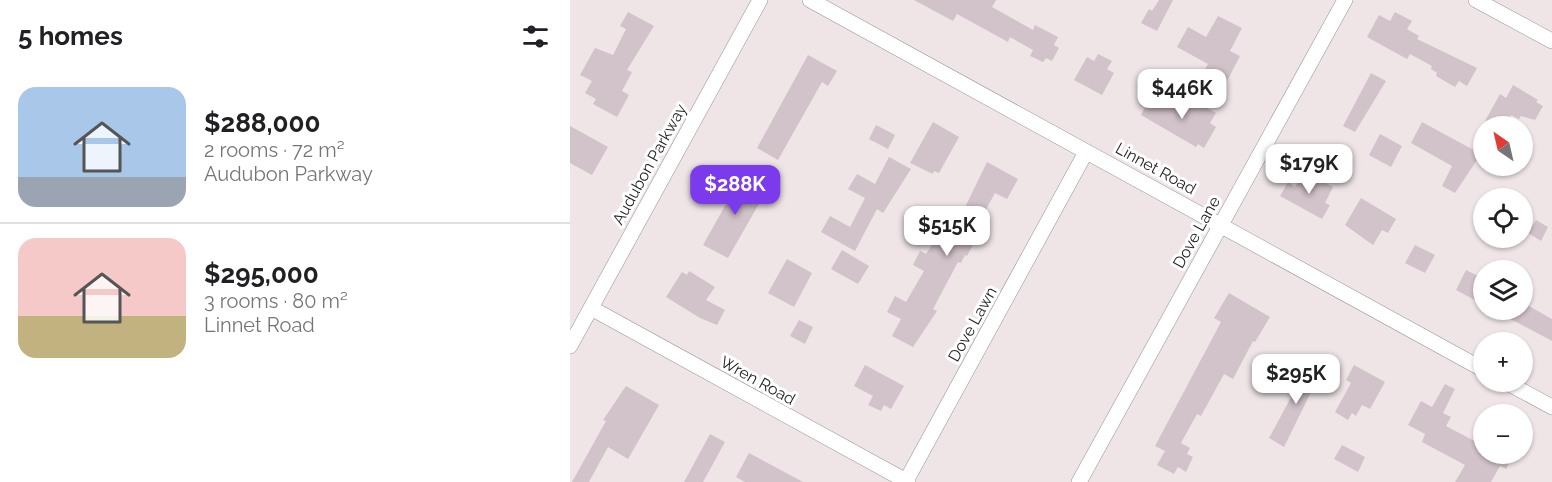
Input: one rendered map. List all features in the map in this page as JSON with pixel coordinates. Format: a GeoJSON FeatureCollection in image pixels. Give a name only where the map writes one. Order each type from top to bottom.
{"type":"FeatureCollection","features":[{"type":"Feature","properties":{"kind":"street","name":"Audubon Parkway"},"geometry":{"type":"LineString","coordinates":[[570,346],[760,0]]}},
{"type":"Feature","properties":{"kind":"street","name":"Linnet Road"},"geometry":{"type":"LineString","coordinates":[[810,0],[1473,364]]}},
{"type":"Feature","properties":{"kind":"street","name":"Dove Lane"},"geometry":{"type":"LineString","coordinates":[[1079,482],[1219,224],[1345,0]]}},
{"type":"Feature","properties":{"kind":"street"},"geometry":{"type":"LineString","coordinates":[[1476,0],[1552,41]]}},
{"type":"Feature","properties":{"kind":"street","name":"Dove Lawn"},"geometry":{"type":"LineString","coordinates":[[907,481],[1086,152]]}},
{"type":"Feature","properties":{"kind":"street","name":"Wren Road"},"geometry":{"type":"LineString","coordinates":[[591,308],[907,481]]}},
{"type":"Feature","properties":{"kind":"street"},"geometry":{"type":"LineString","coordinates":[[1524,392],[1552,407]]}},
{"type":"Feature","properties":{"kind":"building"},"geometry":{"type":"Polygon","coordinates":[[[914,0],[996,0],[992,7],[1033,30],[1035,25],[1058,37],[1054,45],[1059,48],[1052,61],[1046,58],[1043,62],[1030,56],[1033,50],[1010,37],[1008,42],[957,14],[953,21],[914,0]]]}},
{"type":"Feature","properties":{"kind":"building"},"geometry":{"type":"Polygon","coordinates":[[[1159,0],[1173,0],[1157,31],[1141,23],[1149,9],[1152,11],[1159,0]]]}},
{"type":"Feature","properties":{"kind":"building"},"geometry":{"type":"Polygon","coordinates":[[[628,12],[654,26],[627,70],[632,72],[622,91],[629,95],[617,117],[593,104],[596,99],[585,93],[592,81],[580,75],[595,48],[613,55],[626,29],[620,26],[628,12]]]}},
{"type":"Feature","properties":{"kind":"building"},"geometry":{"type":"Polygon","coordinates":[[[1395,12],[1412,21],[1407,29],[1419,36],[1417,39],[1477,68],[1467,86],[1459,81],[1455,87],[1436,76],[1437,73],[1431,69],[1432,66],[1410,54],[1407,59],[1367,37],[1379,15],[1390,21],[1395,12]]]}},
{"type":"Feature","properties":{"kind":"building"},"geometry":{"type":"Polygon","coordinates":[[[1218,16],[1242,28],[1230,51],[1240,56],[1226,83],[1204,71],[1208,64],[1177,47],[1188,27],[1206,37],[1218,16]]]}},
{"type":"Feature","properties":{"kind":"building"},"geometry":{"type":"Polygon","coordinates":[[[1098,54],[1112,61],[1107,69],[1114,73],[1102,95],[1074,80],[1087,57],[1094,61],[1098,54]]]}},
{"type":"Feature","properties":{"kind":"building"},"geometry":{"type":"Polygon","coordinates":[[[808,55],[837,71],[828,86],[822,82],[778,160],[757,148],[808,55]]]}},
{"type":"Feature","properties":{"kind":"building"},"geometry":{"type":"Polygon","coordinates":[[[1371,73],[1386,81],[1355,132],[1343,126],[1371,73]]]}},
{"type":"Feature","properties":{"kind":"building"},"geometry":{"type":"Polygon","coordinates":[[[1513,85],[1538,100],[1536,102],[1543,106],[1535,120],[1533,116],[1488,116],[1500,94],[1506,98],[1513,85]]]}},
{"type":"Feature","properties":{"kind":"building"},"geometry":{"type":"Polygon","coordinates":[[[1152,94],[1186,112],[1192,100],[1216,113],[1210,123],[1216,127],[1204,148],[1198,144],[1196,147],[1141,115],[1152,94]]]}},
{"type":"Feature","properties":{"kind":"building"},"geometry":{"type":"Polygon","coordinates":[[[933,122],[959,137],[939,173],[934,171],[933,174],[910,163],[933,122]]]}},
{"type":"Feature","properties":{"kind":"building"},"geometry":{"type":"Polygon","coordinates":[[[1422,122],[1473,150],[1473,166],[1455,193],[1442,186],[1452,166],[1411,143],[1422,122]]]}},
{"type":"Feature","properties":{"kind":"building"},"geometry":{"type":"Polygon","coordinates":[[[876,125],[895,135],[888,149],[869,139],[876,125]]]}},
{"type":"Feature","properties":{"kind":"building"},"geometry":{"type":"Polygon","coordinates":[[[570,126],[608,147],[592,175],[570,163],[570,126]]]}},
{"type":"Feature","properties":{"kind":"building"},"geometry":{"type":"Polygon","coordinates":[[[1380,134],[1402,146],[1391,167],[1369,155],[1380,134]]]}},
{"type":"Feature","properties":{"kind":"building"},"geometry":{"type":"Polygon","coordinates":[[[889,157],[911,169],[883,213],[877,209],[855,251],[821,232],[830,216],[850,227],[865,198],[848,189],[857,174],[875,184],[889,157]]]}},
{"type":"Feature","properties":{"kind":"building"},"geometry":{"type":"Polygon","coordinates":[[[987,162],[1018,179],[1007,199],[995,193],[971,237],[976,239],[967,256],[965,255],[961,263],[958,262],[933,309],[937,311],[913,347],[892,336],[901,319],[887,312],[895,296],[906,302],[924,271],[913,265],[920,251],[926,254],[946,223],[955,228],[987,162]]]}},
{"type":"Feature","properties":{"kind":"building"},"geometry":{"type":"Polygon","coordinates":[[[1304,171],[1333,187],[1325,203],[1330,205],[1322,219],[1280,196],[1288,182],[1295,187],[1304,171]]]}},
{"type":"Feature","properties":{"kind":"building"},"geometry":{"type":"Polygon","coordinates":[[[744,172],[764,182],[759,193],[764,195],[728,258],[703,245],[744,172]]]}},
{"type":"Feature","properties":{"kind":"building"},"geometry":{"type":"Polygon","coordinates":[[[1361,198],[1396,219],[1388,233],[1382,230],[1373,245],[1345,225],[1361,198]]]}},
{"type":"Feature","properties":{"kind":"building"},"geometry":{"type":"Polygon","coordinates":[[[1536,220],[1548,227],[1541,241],[1533,236],[1533,225],[1536,220]]]}},
{"type":"Feature","properties":{"kind":"building"},"geometry":{"type":"Polygon","coordinates":[[[1415,245],[1435,255],[1425,273],[1405,263],[1415,245]]]}},
{"type":"Feature","properties":{"kind":"building"},"geometry":{"type":"Polygon","coordinates":[[[842,250],[869,266],[858,284],[831,269],[842,250]]]}},
{"type":"Feature","properties":{"kind":"building"},"geometry":{"type":"Polygon","coordinates":[[[787,259],[812,273],[794,307],[768,293],[787,259]]]}},
{"type":"Feature","properties":{"kind":"building"},"geometry":{"type":"Polygon","coordinates":[[[1466,270],[1473,274],[1473,299],[1456,290],[1466,270]]]}},
{"type":"Feature","properties":{"kind":"building"},"geometry":{"type":"Polygon","coordinates":[[[689,271],[715,287],[706,300],[725,310],[717,325],[700,318],[666,297],[682,272],[687,275],[689,271]]]}},
{"type":"Feature","properties":{"kind":"building"},"geometry":{"type":"Polygon","coordinates":[[[1229,293],[1270,317],[1255,342],[1253,341],[1233,379],[1224,374],[1201,416],[1197,414],[1181,443],[1190,448],[1187,454],[1193,457],[1186,472],[1178,467],[1174,474],[1157,465],[1165,451],[1155,446],[1221,322],[1214,318],[1229,293]]]}},
{"type":"Feature","properties":{"kind":"building"},"geometry":{"type":"Polygon","coordinates":[[[1533,308],[1552,319],[1552,341],[1513,320],[1533,320],[1533,308]]]}},
{"type":"Feature","properties":{"kind":"building"},"geometry":{"type":"Polygon","coordinates":[[[799,320],[813,327],[805,344],[790,336],[799,320]]]}},
{"type":"Feature","properties":{"kind":"building"},"geometry":{"type":"Polygon","coordinates":[[[1309,364],[1325,372],[1318,386],[1315,384],[1284,447],[1269,438],[1309,364]]]}},
{"type":"Feature","properties":{"kind":"building"},"geometry":{"type":"Polygon","coordinates":[[[865,365],[904,386],[891,409],[884,405],[881,411],[868,405],[873,396],[854,386],[865,365]]]}},
{"type":"Feature","properties":{"kind":"building"},"geometry":{"type":"Polygon","coordinates":[[[1354,365],[1385,382],[1370,409],[1362,405],[1356,416],[1352,413],[1348,420],[1335,412],[1351,383],[1346,380],[1354,365]]]}},
{"type":"Feature","properties":{"kind":"building"},"geometry":{"type":"Polygon","coordinates":[[[1445,384],[1455,389],[1443,413],[1451,417],[1446,426],[1473,440],[1473,464],[1509,464],[1506,469],[1500,466],[1491,482],[1455,482],[1465,465],[1422,442],[1425,434],[1408,425],[1421,401],[1432,407],[1445,384]]]}},
{"type":"Feature","properties":{"kind":"building"},"geometry":{"type":"Polygon","coordinates":[[[626,386],[659,405],[628,459],[608,447],[589,482],[572,482],[606,421],[603,420],[626,386]]]}},
{"type":"Feature","properties":{"kind":"building"},"geometry":{"type":"Polygon","coordinates":[[[710,434],[725,442],[703,482],[684,482],[710,434]]]}},
{"type":"Feature","properties":{"kind":"building"},"geometry":{"type":"Polygon","coordinates":[[[1342,445],[1365,457],[1358,472],[1334,459],[1342,445]]]}},
{"type":"Feature","properties":{"kind":"building"},"geometry":{"type":"Polygon","coordinates":[[[749,453],[803,482],[745,482],[736,477],[749,453]]]}}]}
